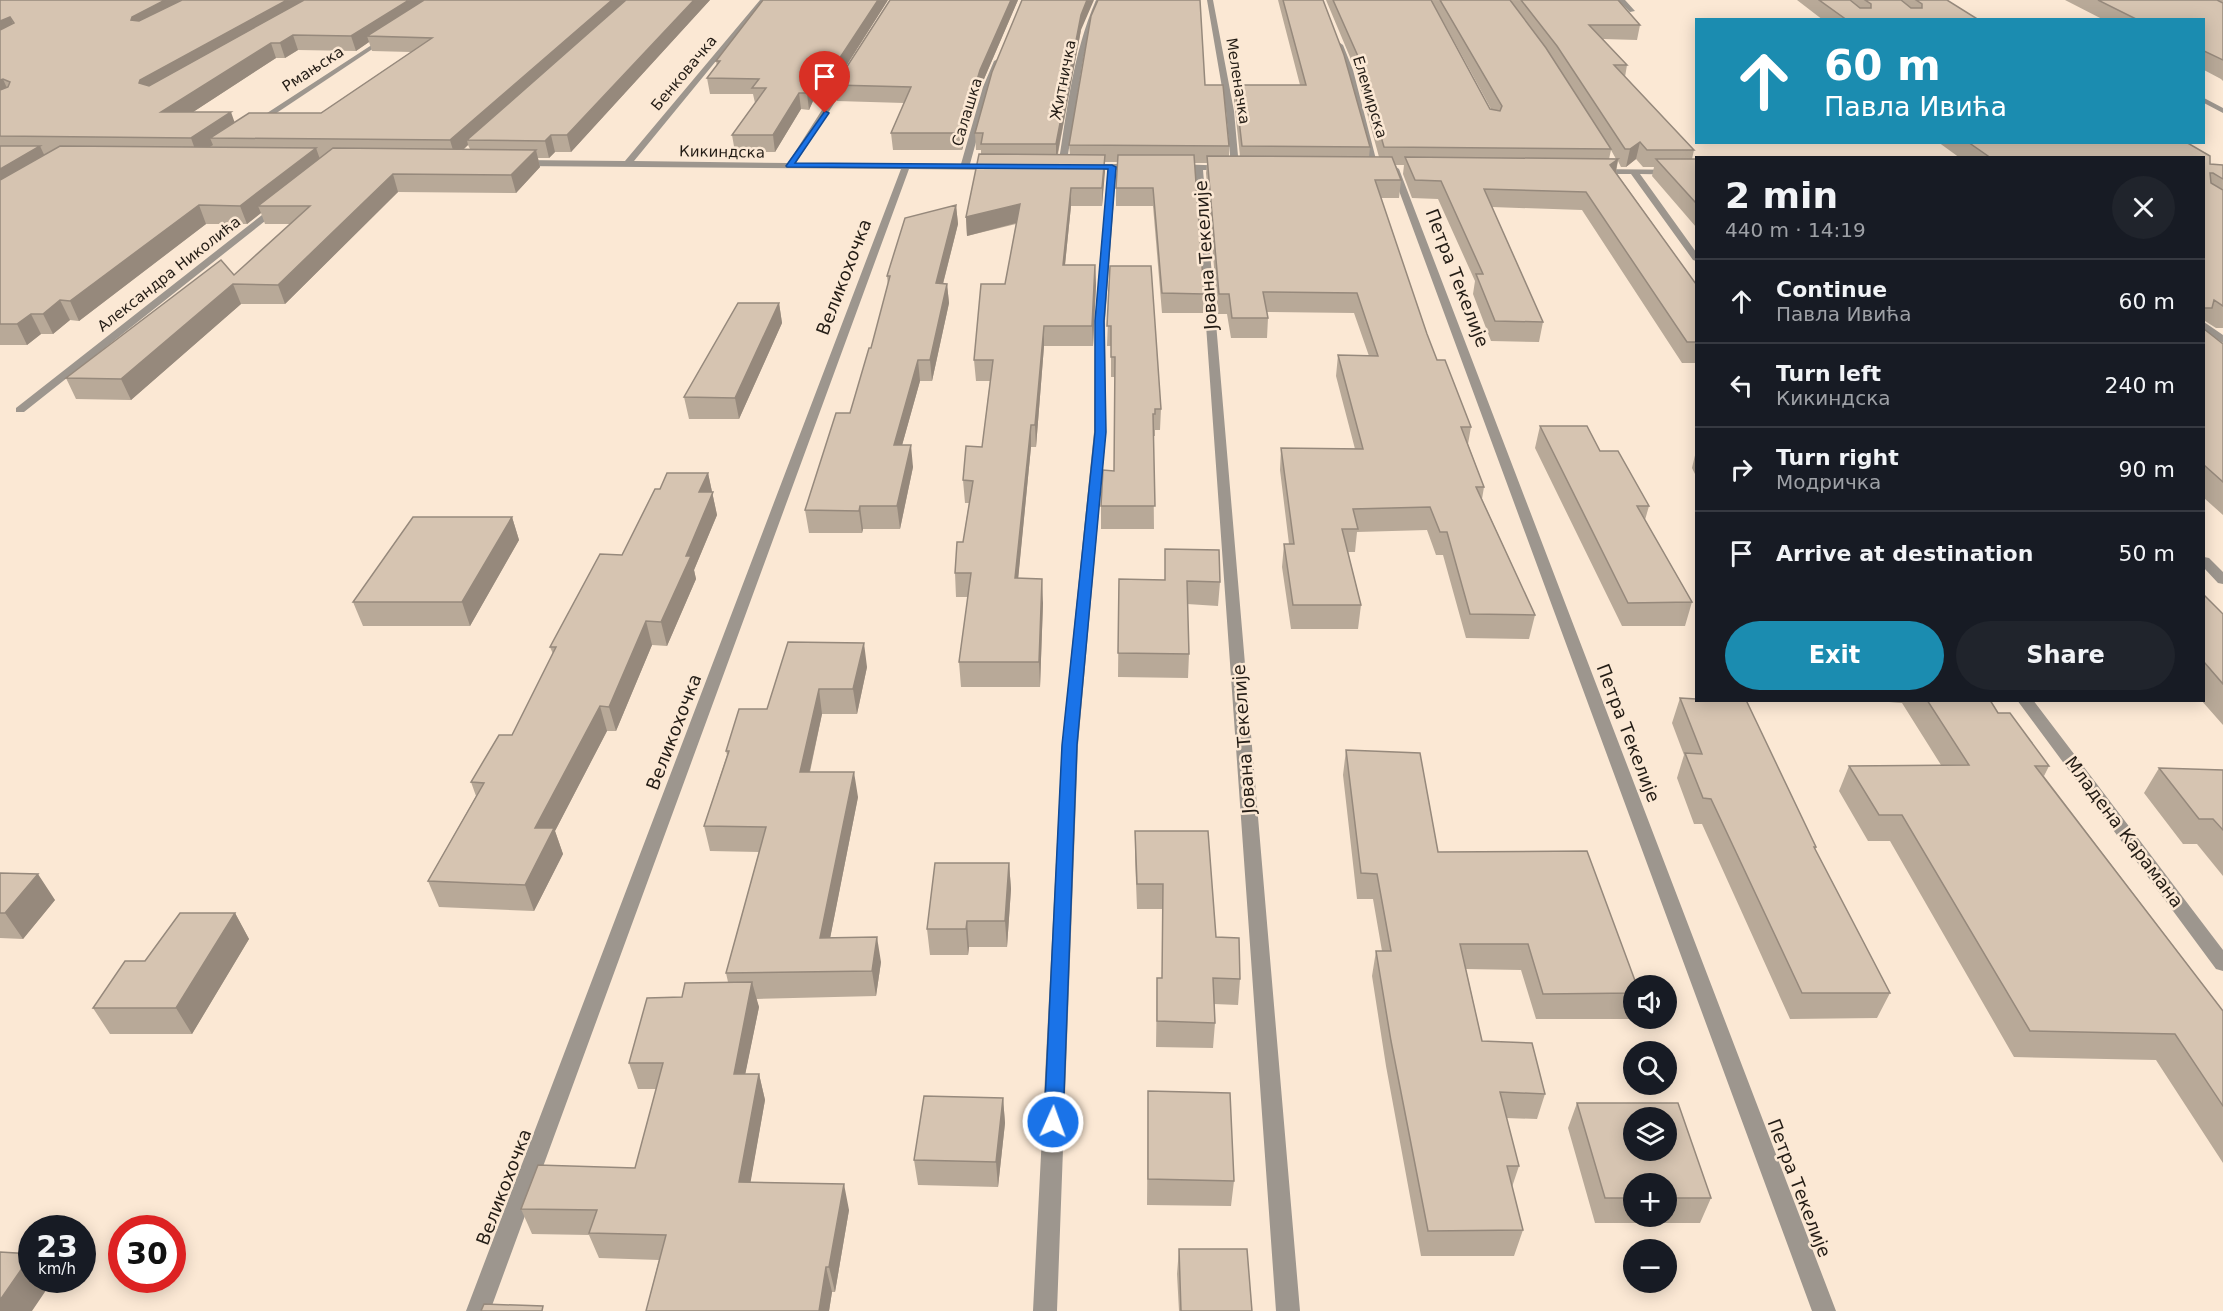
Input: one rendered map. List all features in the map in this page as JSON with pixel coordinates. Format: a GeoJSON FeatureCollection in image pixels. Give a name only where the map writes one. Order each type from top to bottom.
{"type":"FeatureCollection","features":[{"type":"Feature","properties":{"kind":"street","name":"Бенковачка"},"geometry":{"type":"LineString","coordinates":[[627,164],[763,0]]}},
{"type":"Feature","properties":{"kind":"street","name":"Житничка"},"geometry":{"type":"LineString","coordinates":[[1062,167],[1078,66],[1086,30],[1099,0]]}},
{"type":"Feature","properties":{"kind":"street","name":"Меленачка"},"geometry":{"type":"LineString","coordinates":[[1210,0],[1230,111],[1235,167]]}},
{"type":"Feature","properties":{"kind":"street"},"geometry":{"type":"LineString","coordinates":[[1621,0],[1632,11]]}},
{"type":"Feature","properties":{"kind":"street","name":"Рмањска"},"geometry":{"type":"LineString","coordinates":[[248,128],[393,32]]}},
{"type":"Feature","properties":{"kind":"street","name":"Елемирска"},"geometry":{"type":"LineString","coordinates":[[1338,40],[1349,70],[1376,169]]}},
{"type":"Feature","properties":{"kind":"street","name":"Салашка"},"geometry":{"type":"LineString","coordinates":[[964,166],[987,87],[1000,54]]}},
{"type":"Feature","properties":{"kind":"street"},"geometry":{"type":"LineString","coordinates":[[790,166],[850,72]]}},
{"type":"Feature","properties":{"kind":"street"},"geometry":{"type":"LineString","coordinates":[[2205,101],[2223,111]]}},
{"type":"Feature","properties":{"kind":"street"},"geometry":{"type":"LineString","coordinates":[[1611,161],[1617,171]]}},
{"type":"Feature","properties":{"kind":"street","name":"Кикиндска"},"geometry":{"type":"LineString","coordinates":[[514,163],[1008,166]]}},
{"type":"Feature","properties":{"kind":"street","name":"Великохочка"},"geometry":{"type":"LineString","coordinates":[[478,1311],[906,166]]}},
{"type":"Feature","properties":{"kind":"street"},"geometry":{"type":"LineString","coordinates":[[1051,167],[1145,167]]}},
{"type":"Feature","properties":{"kind":"street"},"geometry":{"type":"LineString","coordinates":[[1045,1311],[1070,745],[1100,432],[1100,321],[1112,167]]}},
{"type":"Feature","properties":{"kind":"street"},"geometry":{"type":"LineString","coordinates":[[1167,167],[1247,167]]}},
{"type":"Feature","properties":{"kind":"street","name":"Јована Текелије"},"geometry":{"type":"LineString","coordinates":[[1199,167],[1288,1311]]}},
{"type":"Feature","properties":{"kind":"street"},"geometry":{"type":"LineString","coordinates":[[1365,168],[1376,169]]}},
{"type":"Feature","properties":{"kind":"street","name":"Петра Текелије"},"geometry":{"type":"LineString","coordinates":[[1376,169],[1400,169],[1824,1311]]}},
{"type":"Feature","properties":{"kind":"street"},"geometry":{"type":"LineString","coordinates":[[1582,171],[1695,172]]}},
{"type":"Feature","properties":{"kind":"street"},"geometry":{"type":"LineString","coordinates":[[1634,171],[1695,257]]}},
{"type":"Feature","properties":{"kind":"street","name":"Александра Николића"},"geometry":{"type":"LineString","coordinates":[[20,410],[289,198]]}},
{"type":"Feature","properties":{"kind":"street"},"geometry":{"type":"LineString","coordinates":[[2205,326],[2223,340]]}},
{"type":"Feature","properties":{"kind":"street"},"geometry":{"type":"LineString","coordinates":[[2205,562],[2223,580]]}},
{"type":"Feature","properties":{"kind":"street","name":"Младена Карамана"},"geometry":{"type":"LineString","coordinates":[[2026,702],[2223,964]]}},
{"type":"Feature","properties":{"kind":"building"},"geometry":{"type":"Polygon","coordinates":[[[0,0],[165,0],[132,17],[131,20],[139,21],[182,0],[287,0],[140,80],[139,83],[149,86],[304,0],[409,0],[351,36],[293,35],[280,43],[271,43],[161,112],[231,112],[191,138],[0,136],[0,90],[8,87],[10,82],[0,80],[0,30],[14,23],[10,17],[0,21],[0,0]]]}},
{"type":"Feature","properties":{"kind":"building"},"geometry":{"type":"Polygon","coordinates":[[[424,0],[612,0],[450,140],[210,138],[249,113],[321,113],[432,38],[367,36],[424,0]]]}},
{"type":"Feature","properties":{"kind":"building"},"geometry":{"type":"Polygon","coordinates":[[[626,0],[694,0],[567,135],[551,135],[545,141],[467,140],[626,0]]]}},
{"type":"Feature","properties":{"kind":"building"},"geometry":{"type":"Polygon","coordinates":[[[763,0],[878,0],[822,85],[811,85],[807,93],[799,93],[773,135],[732,135],[766,88],[752,88],[759,79],[707,78],[720,61],[716,61],[763,0]]]}},
{"type":"Feature","properties":{"kind":"building"},"geometry":{"type":"Polygon","coordinates":[[[890,0],[1011,0],[980,70],[961,133],[891,133],[911,87],[835,85],[890,0]]]}},
{"type":"Feature","properties":{"kind":"building"},"geometry":{"type":"Polygon","coordinates":[[[1022,0],[1087,0],[1081,15],[1056,144],[981,144],[983,133],[975,133],[992,72],[1022,0]]]}},
{"type":"Feature","properties":{"kind":"building"},"geometry":{"type":"Polygon","coordinates":[[[1098,0],[1200,0],[1205,85],[1223,85],[1229,146],[1069,145],[1091,16],[1098,0]]]}},
{"type":"Feature","properties":{"kind":"building"},"geometry":{"type":"Polygon","coordinates":[[[1283,0],[1323,0],[1344,55],[1370,147],[1242,146],[1235,85],[1306,85],[1283,0]]]}},
{"type":"Feature","properties":{"kind":"building"},"geometry":{"type":"Polygon","coordinates":[[[1333,0],[1431,0],[1490,109],[1500,111],[1502,106],[1440,0],[1510,0],[1546,48],[1611,149],[1384,147],[1357,54],[1333,0]]]}},
{"type":"Feature","properties":{"kind":"building"},"geometry":{"type":"Polygon","coordinates":[[[1521,0],[1618,0],[1640,25],[1589,25],[1627,65],[1614,65],[1694,150],[1647,150],[1640,142],[1630,149],[1625,149],[1557,46],[1521,0]]]}},
{"type":"Feature","properties":{"kind":"building"},"geometry":{"type":"Polygon","coordinates":[[[1819,0],[1850,0],[1860,8],[1871,8],[1871,4],[1865,0],[1901,0],[1911,8],[1922,8],[1922,4],[1916,0],[1947,0],[1976,18],[1844,18],[1819,0]]]}},
{"type":"Feature","properties":{"kind":"building"},"geometry":{"type":"Polygon","coordinates":[[[2098,0],[2217,0],[2223,3],[2223,60],[2205,51],[2205,18],[2134,18],[2098,0]]]}},
{"type":"Feature","properties":{"kind":"building"},"geometry":{"type":"Polygon","coordinates":[[[1971,144],[2189,144],[2210,156],[2210,164],[2223,165],[2223,179],[2210,173],[2211,183],[2223,190],[2223,306],[2214,300],[2212,308],[2205,308],[2205,156],[1988,156],[1971,144]]]}},
{"type":"Feature","properties":{"kind":"building"},"geometry":{"type":"Polygon","coordinates":[[[0,146],[40,146],[0,169],[0,146]]]}},
{"type":"Feature","properties":{"kind":"building"},"geometry":{"type":"Polygon","coordinates":[[[60,146],[316,148],[240,206],[199,205],[70,301],[60,300],[43,314],[31,314],[17,324],[0,324],[0,180],[60,146]]]}},
{"type":"Feature","properties":{"kind":"building"},"geometry":{"type":"Polygon","coordinates":[[[333,148],[536,150],[511,175],[393,174],[278,285],[233,284],[121,379],[66,378],[221,260],[234,275],[310,206],[258,206],[333,148]]]}},
{"type":"Feature","properties":{"kind":"building"},"geometry":{"type":"Polygon","coordinates":[[[979,154],[1105,155],[1102,188],[1071,188],[1063,265],[1095,265],[1092,326],[1044,326],[1035,425],[1031,425],[1015,578],[1042,579],[1039,662],[959,662],[971,573],[955,573],[957,542],[963,542],[973,481],[963,480],[966,446],[982,447],[993,360],[974,360],[981,284],[1005,284],[1020,204],[966,217],[979,154]]]}},
{"type":"Feature","properties":{"kind":"building"},"geometry":{"type":"Polygon","coordinates":[[[1118,155],[1194,155],[1204,294],[1162,293],[1153,188],[1116,188],[1118,155]]]}},
{"type":"Feature","properties":{"kind":"building"},"geometry":{"type":"Polygon","coordinates":[[[1207,156],[1392,157],[1401,180],[1375,180],[1437,360],[1445,360],[1471,427],[1461,427],[1484,487],[1476,487],[1535,615],[1470,614],[1447,532],[1440,532],[1430,507],[1353,509],[1358,529],[1342,529],[1361,605],[1293,605],[1284,544],[1294,544],[1281,448],[1363,449],[1338,355],[1378,356],[1357,293],[1263,292],[1268,318],[1232,318],[1229,294],[1219,294],[1207,156]]]}},
{"type":"Feature","properties":{"kind":"building"},"geometry":{"type":"Polygon","coordinates":[[[1405,157],[1618,159],[1610,165],[1695,283],[1695,342],[1687,342],[1586,192],[1484,189],[1543,322],[1495,321],[1476,274],[1483,274],[1441,181],[1415,180],[1405,157]]]}},
{"type":"Feature","properties":{"kind":"building"},"geometry":{"type":"Polygon","coordinates":[[[1656,159],[1695,159],[1695,202],[1656,159]]]}},
{"type":"Feature","properties":{"kind":"building"},"geometry":{"type":"Polygon","coordinates":[[[956,205],[936,283],[947,284],[930,360],[918,360],[894,445],[911,445],[897,506],[860,506],[859,511],[805,510],[836,413],[850,413],[869,348],[871,348],[890,276],[887,276],[905,218],[956,205]]]}},
{"type":"Feature","properties":{"kind":"building"},"geometry":{"type":"Polygon","coordinates":[[[1110,266],[1151,266],[1161,409],[1155,409],[1155,414],[1153,414],[1155,506],[1101,506],[1103,470],[1114,471],[1115,357],[1111,357],[1111,326],[1107,326],[1110,266]]]}},
{"type":"Feature","properties":{"kind":"building"},"geometry":{"type":"Polygon","coordinates":[[[738,303],[779,303],[735,398],[684,397],[738,303]]]}},
{"type":"Feature","properties":{"kind":"building"},"geometry":{"type":"Polygon","coordinates":[[[2205,330],[2223,344],[2223,482],[2205,466],[2205,330]]]}},
{"type":"Feature","properties":{"kind":"building"},"geometry":{"type":"Polygon","coordinates":[[[1540,426],[1587,426],[1600,451],[1618,451],[1649,506],[1637,506],[1692,602],[1628,603],[1540,426]]]}},
{"type":"Feature","properties":{"kind":"building"},"geometry":{"type":"Polygon","coordinates":[[[667,473],[708,473],[699,492],[713,492],[686,556],[691,556],[661,622],[646,621],[609,707],[600,706],[535,828],[554,828],[525,885],[428,881],[484,783],[471,782],[499,735],[512,735],[556,647],[550,647],[600,554],[622,555],[655,489],[660,489],[667,473]]]}},
{"type":"Feature","properties":{"kind":"building"},"geometry":{"type":"Polygon","coordinates":[[[413,517],[512,517],[462,602],[353,602],[413,517]]]}},
{"type":"Feature","properties":{"kind":"building"},"geometry":{"type":"Polygon","coordinates":[[[1165,549],[1219,550],[1220,582],[1187,581],[1189,654],[1118,653],[1119,579],[1165,580],[1165,549]]]}},
{"type":"Feature","properties":{"kind":"building"},"geometry":{"type":"Polygon","coordinates":[[[2205,596],[2223,614],[2223,684],[2205,663],[2205,596]]]}},
{"type":"Feature","properties":{"kind":"building"},"geometry":{"type":"Polygon","coordinates":[[[788,642],[864,643],[853,689],[819,689],[800,772],[854,772],[820,938],[877,937],[872,971],[726,973],[766,827],[704,826],[729,751],[726,751],[739,709],[767,709],[788,642]]]}},
{"type":"Feature","properties":{"kind":"building"},"geometry":{"type":"Polygon","coordinates":[[[1680,698],[1695,699],[1695,702],[1747,702],[1816,847],[1814,847],[1890,993],[1802,993],[1711,799],[1703,798],[1685,753],[1702,754],[1680,698]]]}},
{"type":"Feature","properties":{"kind":"building"},"geometry":{"type":"Polygon","coordinates":[[[1928,702],[1991,702],[1998,713],[2010,713],[2049,766],[2035,766],[2223,1011],[2223,1106],[2175,1034],[2030,1031],[1902,815],[1879,815],[1849,766],[1969,765],[1928,702]]]}},
{"type":"Feature","properties":{"kind":"building"},"geometry":{"type":"Polygon","coordinates":[[[1346,750],[1420,753],[1438,852],[1587,851],[1633,975],[1623,975],[1623,993],[1543,994],[1528,944],[1460,944],[1482,1041],[1532,1043],[1545,1094],[1500,1092],[1519,1166],[1507,1166],[1523,1230],[1428,1231],[1376,951],[1391,951],[1377,874],[1361,873],[1346,750]]]}},
{"type":"Feature","properties":{"kind":"building"},"geometry":{"type":"Polygon","coordinates":[[[2159,768],[2223,770],[2223,830],[2213,819],[2199,819],[2159,768]]]}},
{"type":"Feature","properties":{"kind":"building"},"geometry":{"type":"Polygon","coordinates":[[[1135,831],[1208,831],[1216,937],[1239,938],[1240,979],[1213,978],[1215,1023],[1157,1021],[1157,978],[1162,978],[1163,884],[1137,884],[1135,831]]]}},
{"type":"Feature","properties":{"kind":"building"},"geometry":{"type":"Polygon","coordinates":[[[935,863],[1009,863],[1005,921],[967,921],[966,929],[927,929],[935,863]]]}},
{"type":"Feature","properties":{"kind":"building"},"geometry":{"type":"Polygon","coordinates":[[[0,873],[38,874],[5,913],[0,913],[0,873]]]}},
{"type":"Feature","properties":{"kind":"building"},"geometry":{"type":"Polygon","coordinates":[[[180,913],[235,913],[176,1008],[93,1008],[125,961],[145,961],[180,913]]]}},
{"type":"Feature","properties":{"kind":"building"},"geometry":{"type":"Polygon","coordinates":[[[752,982],[734,1074],[759,1074],[739,1182],[844,1184],[819,1311],[646,1311],[666,1235],[589,1233],[597,1210],[521,1209],[538,1165],[635,1168],[663,1063],[629,1063],[647,998],[682,997],[685,983],[752,982]]]}},
{"type":"Feature","properties":{"kind":"building"},"geometry":{"type":"Polygon","coordinates":[[[1148,1091],[1230,1093],[1234,1181],[1148,1179],[1148,1091]]]}},
{"type":"Feature","properties":{"kind":"building"},"geometry":{"type":"Polygon","coordinates":[[[924,1096],[1003,1098],[996,1162],[914,1160],[924,1096]]]}},
{"type":"Feature","properties":{"kind":"building"},"geometry":{"type":"Polygon","coordinates":[[[1577,1103],[1678,1103],[1711,1198],[1677,1198],[1677,1173],[1623,1173],[1623,1198],[1605,1198],[1577,1103]]]}},
{"type":"Feature","properties":{"kind":"building"},"geometry":{"type":"Polygon","coordinates":[[[1179,1249],[1247,1249],[1252,1311],[1181,1311],[1179,1249]]]}},
{"type":"Feature","properties":{"kind":"building"},"geometry":{"type":"Polygon","coordinates":[[[0,1252],[18,1253],[18,1274],[0,1300],[0,1252]]]}},
{"type":"Feature","properties":{"kind":"building"},"geometry":{"type":"Polygon","coordinates":[[[484,1304],[543,1306],[542,1311],[481,1311],[484,1304]]]}},
{"type":"Feature","properties":{"kind":"route"},"geometry":{"type":"LineString","coordinates":[[825,113],[790,166],[1112,167],[1100,321],[1100,432],[1070,745],[1053,1122]]}}]}
